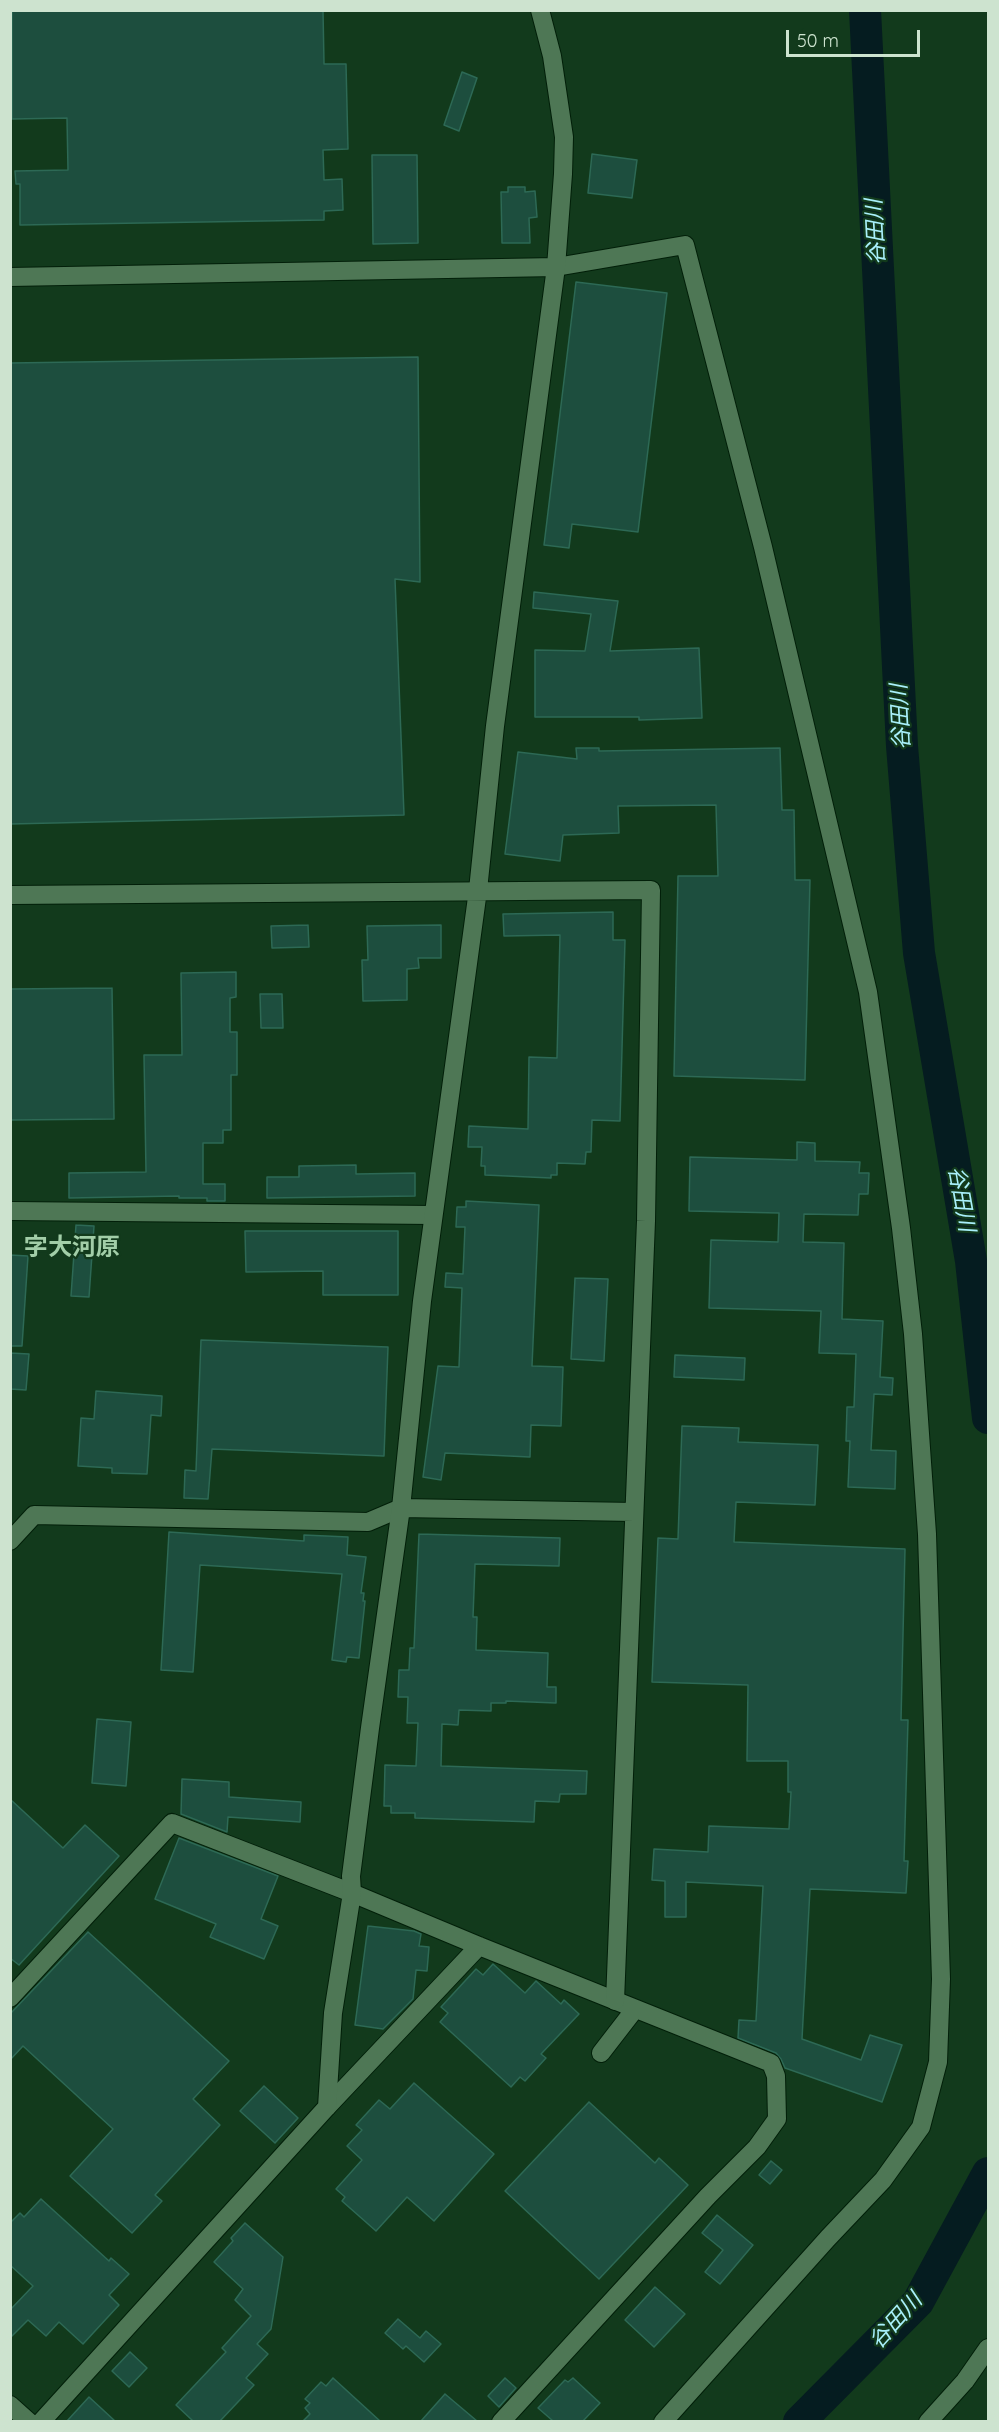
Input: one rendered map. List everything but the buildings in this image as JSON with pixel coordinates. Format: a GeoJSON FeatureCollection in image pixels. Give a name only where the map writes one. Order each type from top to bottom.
{"type":"FeatureCollection","features":[{"type":"Feature","properties":{"kind":"street"},"geometry":{"type":"LineString","coordinates":[[327,2107],[333,2013],[352,1893],[351,1876],[368,1739],[401,1508],[422,1301],[478,890],[495,726],[556,267],[564,137],[552,56],[540,10]]}},
{"type":"Feature","properties":{"kind":"street"},"geometry":{"type":"LineString","coordinates":[[10,277],[556,267],[685,245],[763,547],[868,992],[901,1228],[913,1334],[927,1534],[941,1979],[938,2062],[921,2127],[884,2180],[828,2238],[663,2421]]}},
{"type":"Feature","properties":{"kind":"street"},"geometry":{"type":"LineString","coordinates":[[10,895],[651,890],[646,1221],[615,2001]]}},
{"type":"Feature","properties":{"kind":"street"},"geometry":{"type":"LineString","coordinates":[[10,1211],[433,1215]]}},
{"type":"Feature","properties":{"kind":"street"},"geometry":{"type":"LineString","coordinates":[[10,1541],[34,1515],[368,1522],[401,1508],[634,1512]]}},
{"type":"Feature","properties":{"kind":"street"},"geometry":{"type":"LineString","coordinates":[[10,1998],[172,1823],[352,1893],[771,2063],[776,2076],[777,2119],[758,2146],[708,2196],[501,2421]]}},
{"type":"Feature","properties":{"kind":"street"},"geometry":{"type":"LineString","coordinates":[[41,2421],[327,2107],[479,1946]]}},
{"type":"Feature","properties":{"kind":"street"},"geometry":{"type":"LineString","coordinates":[[601,2053],[635,2009]]}},
{"type":"Feature","properties":{"kind":"street"},"geometry":{"type":"LineString","coordinates":[[928,2421],[965,2381],[988,2348]]}},
{"type":"Feature","properties":{"kind":"street"},"geometry":{"type":"LineString","coordinates":[[10,2405],[29,2421]]}},
{"type":"Feature","properties":{"kind":"waterway","name":"谷田川"},"geometry":{"type":"LineString","coordinates":[[865,10],[902,746],[919,953],[971,1261],[988,1418]]}},
{"type":"Feature","properties":{"kind":"waterway","name":"谷田川"},"geometry":{"type":"LineString","coordinates":[[799,2422],[918,2302],[988,2173]]}},
{"type":"Feature","properties":{"kind":"district","name":"字大河原"},"geometry":{"type":"Point","coordinates":[72,1248]}}]}
